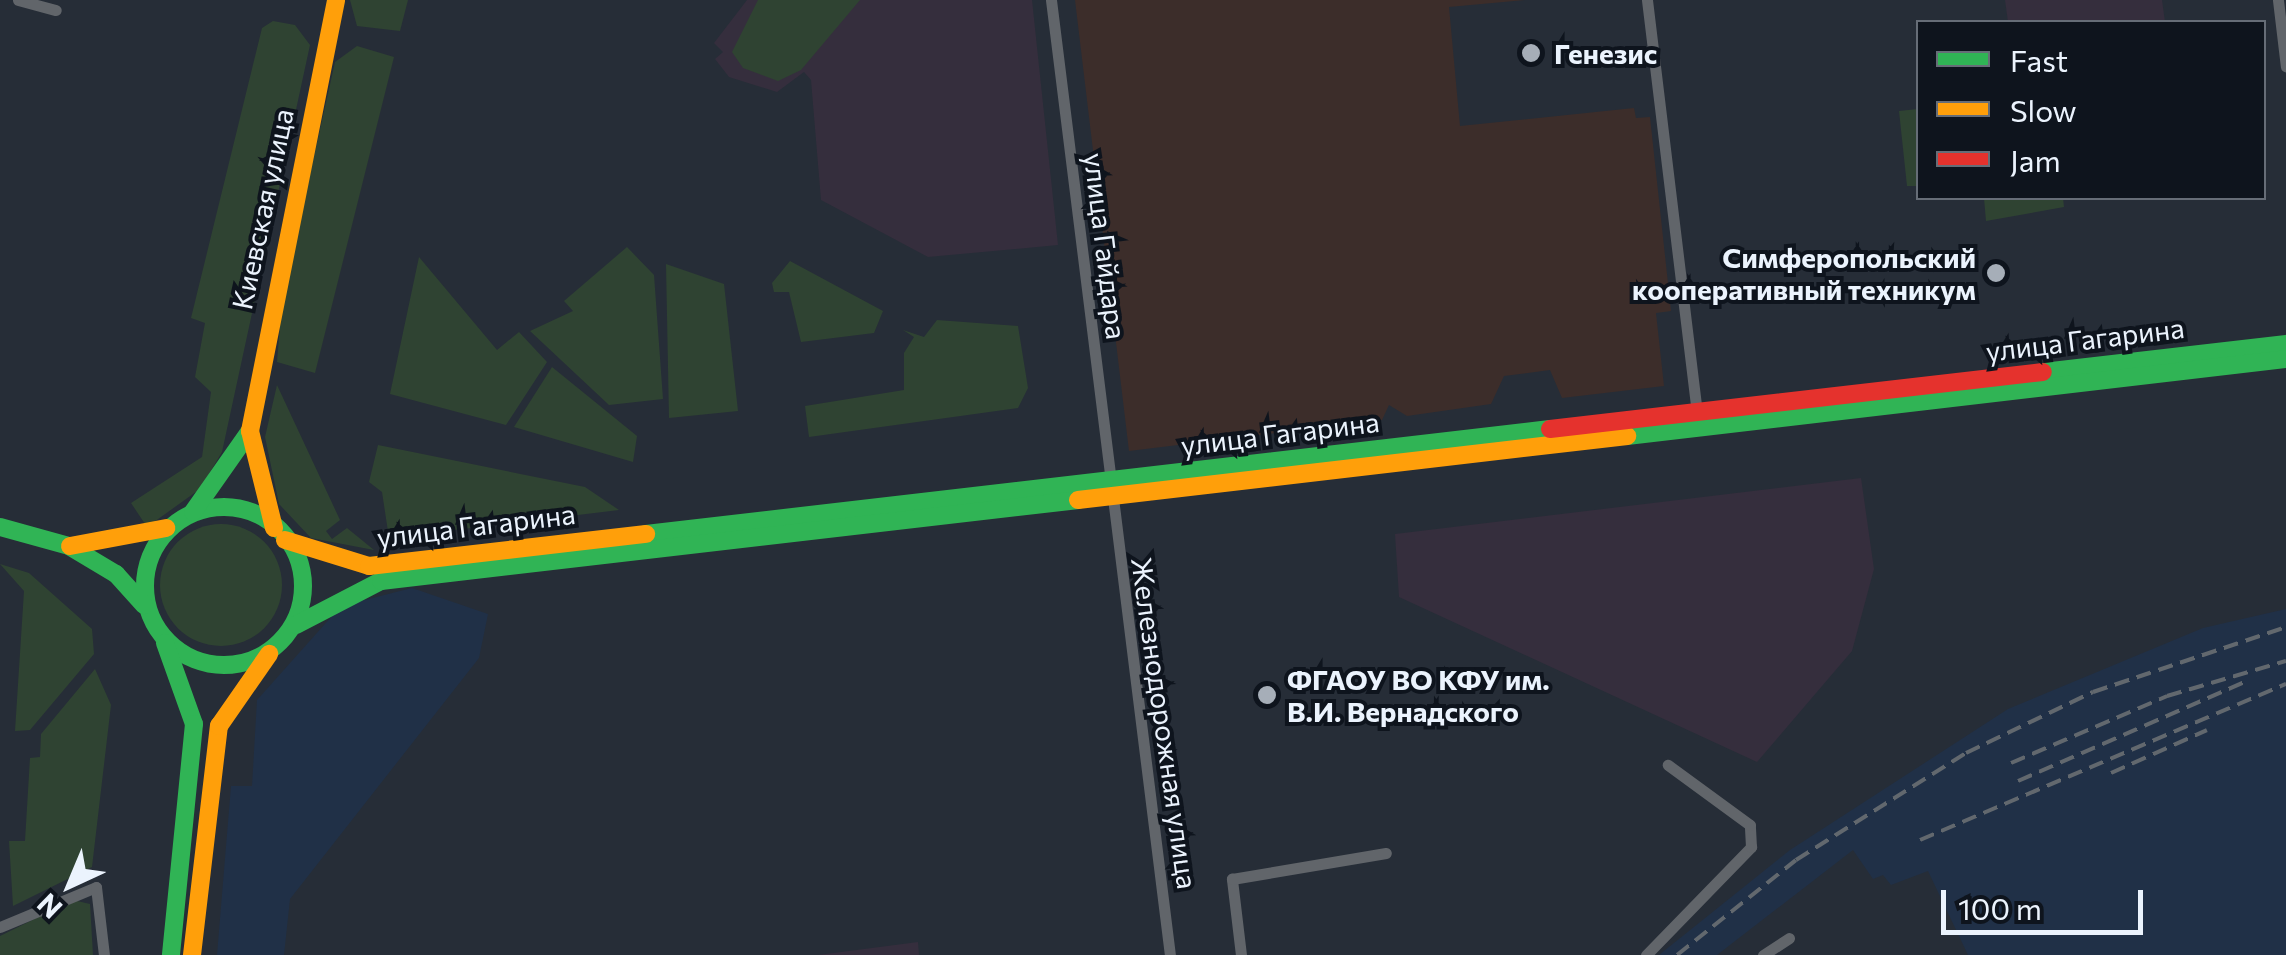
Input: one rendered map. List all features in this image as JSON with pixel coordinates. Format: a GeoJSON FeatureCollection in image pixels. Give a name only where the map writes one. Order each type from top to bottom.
{"type":"FeatureCollection","features":[{"type":"Feature","properties":{"kind":"main road","name":"Киевская улица"},"geometry":{"type":"LineString","coordinates":[[280,534],[250,431],[276,266],[336,0]]}},
{"type":"Feature","properties":{"kind":"main road","name":"улица Гагарина"},"geometry":{"type":"LineString","coordinates":[[296,625],[382,581],[1698,421],[2286,344]]}},
{"type":"Feature","properties":{"kind":"main road","name":"улица Гагарина"},"geometry":{"type":"LineString","coordinates":[[1698,421],[2286,360]]}},
{"type":"Feature","properties":{"kind":"main road","name":"Киевская улица"},"geometry":{"type":"LineString","coordinates":[[191,513],[250,431]]}},
{"type":"Feature","properties":{"kind":"main road","name":"улица Гагарина"},"geometry":{"type":"LineString","coordinates":[[280,534],[369,566],[1110,490]]}},
{"type":"Feature","properties":{"kind":"main road"},"geometry":{"type":"LineString","coordinates":[[69,546],[115,544],[169,526],[191,513],[230,508],[280,534],[304,568],[296,625],[272,650],[219,726],[192,955]]}},
{"type":"Feature","properties":{"kind":"main road"},"geometry":{"type":"LineString","coordinates":[[147,610],[146,565],[169,526]]}},
{"type":"Feature","properties":{"kind":"main road"},"geometry":{"type":"LineString","coordinates":[[0,527],[69,546],[116,574],[147,610],[185,679],[194,724],[171,955]]}},
{"type":"Feature","properties":{"kind":"main road"},"geometry":{"type":"LineString","coordinates":[[158,630],[214,664],[272,650]]}},
{"type":"Feature","properties":{"kind":"street"},"geometry":{"type":"LineString","coordinates":[[18,0],[56,10]]}},
{"type":"Feature","properties":{"kind":"street","name":"улица Гайдара"},"geometry":{"type":"LineString","coordinates":[[1051,0],[1110,490]]}},
{"type":"Feature","properties":{"kind":"street"},"geometry":{"type":"LineString","coordinates":[[1646,0],[1698,421]]}},
{"type":"Feature","properties":{"kind":"street"},"geometry":{"type":"LineString","coordinates":[[2278,0],[2286,68]]}},
{"type":"Feature","properties":{"kind":"street","name":"Железнодорожная улица"},"geometry":{"type":"LineString","coordinates":[[1110,490],[1170,955]]}},
{"type":"Feature","properties":{"kind":"street"},"geometry":{"type":"LineString","coordinates":[[1646,955],[1751,847],[1750,824],[1668,764]]}},
{"type":"Feature","properties":{"kind":"street"},"geometry":{"type":"LineString","coordinates":[[1241,955],[1232,878],[1386,853]]}},
{"type":"Feature","properties":{"kind":"street"},"geometry":{"type":"LineString","coordinates":[[0,927],[96,888],[104,955]]}},
{"type":"Feature","properties":{"kind":"street"},"geometry":{"type":"LineString","coordinates":[[1765,954],[1790,938]]}},
{"type":"Feature","properties":{"kind":"shaded area"},"geometry":{"type":"Polygon","coordinates":[[[747,0],[1032,0],[1058,245],[928,257],[821,200],[811,80],[804,72],[777,92],[729,77],[715,59],[723,52],[714,43],[747,0]]]}},
{"type":"Feature","properties":{"kind":"shaded area"},"geometry":{"type":"Polygon","coordinates":[[[1075,0],[1525,0],[1449,7],[1460,126],[1634,108],[1636,118],[1650,117],[1671,311],[1656,313],[1664,386],[1562,398],[1550,370],[1504,376],[1491,404],[1407,416],[1389,405],[1382,420],[1129,451],[1075,0]]]}},
{"type":"Feature","properties":{"kind":"shaded area"},"geometry":{"type":"Polygon","coordinates":[[[2005,0],[2162,0],[2165,20],[2008,20],[2005,0]]]}},
{"type":"Feature","properties":{"kind":"shaded area"},"geometry":{"type":"Polygon","coordinates":[[[1861,478],[1874,569],[1852,651],[1757,762],[1399,597],[1395,534],[1861,478]]]}},
{"type":"Feature","properties":{"kind":"shaded area"},"geometry":{"type":"Polygon","coordinates":[[[412,588],[488,614],[479,658],[290,899],[284,955],[217,955],[231,786],[252,786],[257,700],[341,606],[412,588]]]}},
{"type":"Feature","properties":{"kind":"shaded area"},"geometry":{"type":"Polygon","coordinates":[[[2286,609],[2286,955],[1968,955],[1928,871],[1891,885],[1883,875],[1873,879],[1853,850],[1717,955],[1659,955],[1790,850],[2008,709],[2203,628],[2286,609]]]}},
{"type":"Feature","properties":{"kind":"shaded area"},"geometry":{"type":"Polygon","coordinates":[[[918,942],[919,955],[818,955],[918,942]]]}},
{"type":"Feature","properties":{"kind":"green space"},"geometry":{"type":"Polygon","coordinates":[[[350,0],[408,0],[400,31],[357,26],[350,0]]]}},
{"type":"Feature","properties":{"kind":"green space"},"geometry":{"type":"Polygon","coordinates":[[[758,0],[860,0],[801,70],[778,81],[743,68],[732,52],[758,0]]]}},
{"type":"Feature","properties":{"kind":"green space"},"geometry":{"type":"Polygon","coordinates":[[[273,21],[295,25],[310,45],[222,452],[200,489],[147,527],[131,503],[202,457],[211,392],[195,377],[205,323],[191,318],[262,28],[273,21]]]}},
{"type":"Feature","properties":{"kind":"green space"},"geometry":{"type":"Polygon","coordinates":[[[357,46],[394,57],[315,373],[277,362],[282,300],[335,62],[357,46]]]}},
{"type":"Feature","properties":{"kind":"green space"},"geometry":{"type":"Polygon","coordinates":[[[1916,109],[1916,186],[1907,186],[1899,111],[1916,109]]]}},
{"type":"Feature","properties":{"kind":"green space"},"geometry":{"type":"Polygon","coordinates":[[[1984,200],[2063,200],[2064,207],[1986,221],[1984,200]]]}},
{"type":"Feature","properties":{"kind":"green space"},"geometry":{"type":"Polygon","coordinates":[[[627,247],[654,275],[663,399],[609,405],[530,331],[573,311],[564,301],[627,247]]]}},
{"type":"Feature","properties":{"kind":"green space"},"geometry":{"type":"Polygon","coordinates":[[[419,257],[497,350],[519,332],[547,362],[506,425],[390,394],[419,257]]]}},
{"type":"Feature","properties":{"kind":"green space"},"geometry":{"type":"Polygon","coordinates":[[[790,261],[883,311],[874,333],[801,342],[789,292],[774,292],[772,283],[790,261]]]}},
{"type":"Feature","properties":{"kind":"green space"},"geometry":{"type":"Polygon","coordinates":[[[666,264],[724,284],[738,411],[669,418],[666,264]]]}},
{"type":"Feature","properties":{"kind":"green space"},"geometry":{"type":"Polygon","coordinates":[[[937,320],[1018,326],[1028,388],[1018,408],[809,437],[805,406],[904,390],[904,353],[914,337],[903,330],[924,337],[937,320]]]}},
{"type":"Feature","properties":{"kind":"green space"},"geometry":{"type":"Polygon","coordinates":[[[552,367],[637,436],[633,462],[514,427],[552,367]]]}},
{"type":"Feature","properties":{"kind":"green space"},"geometry":{"type":"Polygon","coordinates":[[[277,385],[340,520],[326,531],[332,539],[347,528],[374,550],[311,538],[279,504],[265,437],[277,385]]]}},
{"type":"Feature","properties":{"kind":"green space"},"geometry":{"type":"Polygon","coordinates":[[[378,445],[585,487],[619,510],[389,538],[382,492],[369,482],[378,445]]]}},
{"type":"Feature","properties":{"kind":"green space"},"geometry":{"type":"Polygon","coordinates":[[[221,524],[244,528],[264,542],[278,562],[282,585],[278,608],[264,628],[244,642],[221,646],[198,642],[178,628],[164,608],[160,585],[164,562],[178,542],[198,528],[221,524]]]}},
{"type":"Feature","properties":{"kind":"green space"},"geometry":{"type":"Polygon","coordinates":[[[0,564],[29,573],[92,629],[94,654],[30,730],[15,731],[24,591],[0,564]]]}},
{"type":"Feature","properties":{"kind":"green space"},"geometry":{"type":"Polygon","coordinates":[[[95,669],[111,705],[92,867],[13,906],[9,841],[25,841],[30,758],[40,757],[41,734],[95,669]]]}},
{"type":"Feature","properties":{"kind":"green space"},"geometry":{"type":"Polygon","coordinates":[[[73,900],[90,904],[93,955],[0,955],[0,936],[73,900]]]}},
{"type":"Feature","properties":{"kind":"railway"},"geometry":{"type":"LineString","coordinates":[[1677,955],[1796,860],[1966,753],[2093,692],[2286,627]]}},
{"type":"Feature","properties":{"kind":"railway"},"geometry":{"type":"LineString","coordinates":[[2011,763],[2167,696],[2286,661]]}},
{"type":"Feature","properties":{"kind":"railway"},"geometry":{"type":"LineString","coordinates":[[2018,781],[2247,681]]}},
{"type":"Feature","properties":{"kind":"railway"},"geometry":{"type":"LineString","coordinates":[[1920,840],[2286,684]]}},
{"type":"Feature","properties":{"kind":"railway"},"geometry":{"type":"LineString","coordinates":[[2111,773],[2207,730]]}},
{"type":"Feature","properties":{"kind":"traffic: fast"},"geometry":{"type":"LineString","coordinates":[[2043,372],[2286,344]]}},
{"type":"Feature","properties":{"kind":"traffic: fast"},"geometry":{"type":"LineString","coordinates":[[1627,436],[2286,359]]}},
{"type":"Feature","properties":{"kind":"traffic: fast"},"geometry":{"type":"LineString","coordinates":[[646,534],[1550,429]]}},
{"type":"Feature","properties":{"kind":"traffic: fast"},"geometry":{"type":"LineString","coordinates":[[193,512],[250,431]]}},
{"type":"Feature","properties":{"kind":"traffic: fast"},"geometry":{"type":"LineString","coordinates":[[296,625],[381,581],[1078,500]]}},
{"type":"Feature","properties":{"kind":"traffic: fast"},"geometry":{"type":"LineString","coordinates":[[224,507],[254,513],[280,530],[297,556],[303,586],[297,616],[280,642],[254,659],[224,665],[194,659],[168,642],[151,616],[145,586],[151,556],[168,530],[194,513],[224,507]]}},
{"type":"Feature","properties":{"kind":"traffic: fast"},"geometry":{"type":"LineString","coordinates":[[0,527],[69,546],[116,574],[144,605]]}},
{"type":"Feature","properties":{"kind":"traffic: fast"},"geometry":{"type":"LineString","coordinates":[[165,643],[194,724],[171,955]]}},
{"type":"Feature","properties":{"kind":"traffic: slow"},"geometry":{"type":"LineString","coordinates":[[274,528],[250,431],[336,0]]}},
{"type":"Feature","properties":{"kind":"traffic: slow"},"geometry":{"type":"LineString","coordinates":[[1078,500],[1627,436]]}},
{"type":"Feature","properties":{"kind":"traffic: slow"},"geometry":{"type":"LineString","coordinates":[[70,546],[166,528]]}},
{"type":"Feature","properties":{"kind":"traffic: slow"},"geometry":{"type":"LineString","coordinates":[[285,540],[369,566],[646,534]]}},
{"type":"Feature","properties":{"kind":"traffic: slow"},"geometry":{"type":"LineString","coordinates":[[192,955],[219,726],[269,654]]}},
{"type":"Feature","properties":{"kind":"traffic: jam"},"geometry":{"type":"LineString","coordinates":[[1550,429],[2043,372]]}},
{"type":"Feature","properties":{"kind":"place","name":"Генезис"},"geometry":{"type":"Point","coordinates":[1531,53]}},
{"type":"Feature","properties":{"kind":"place","name":"Симферопольский кооперативный техникум"},"geometry":{"type":"Point","coordinates":[1996,273]}},
{"type":"Feature","properties":{"kind":"place","name":"ФГАОУ ВО КФУ им. В.И. Вернадского"},"geometry":{"type":"Point","coordinates":[1267,695]}}]}
